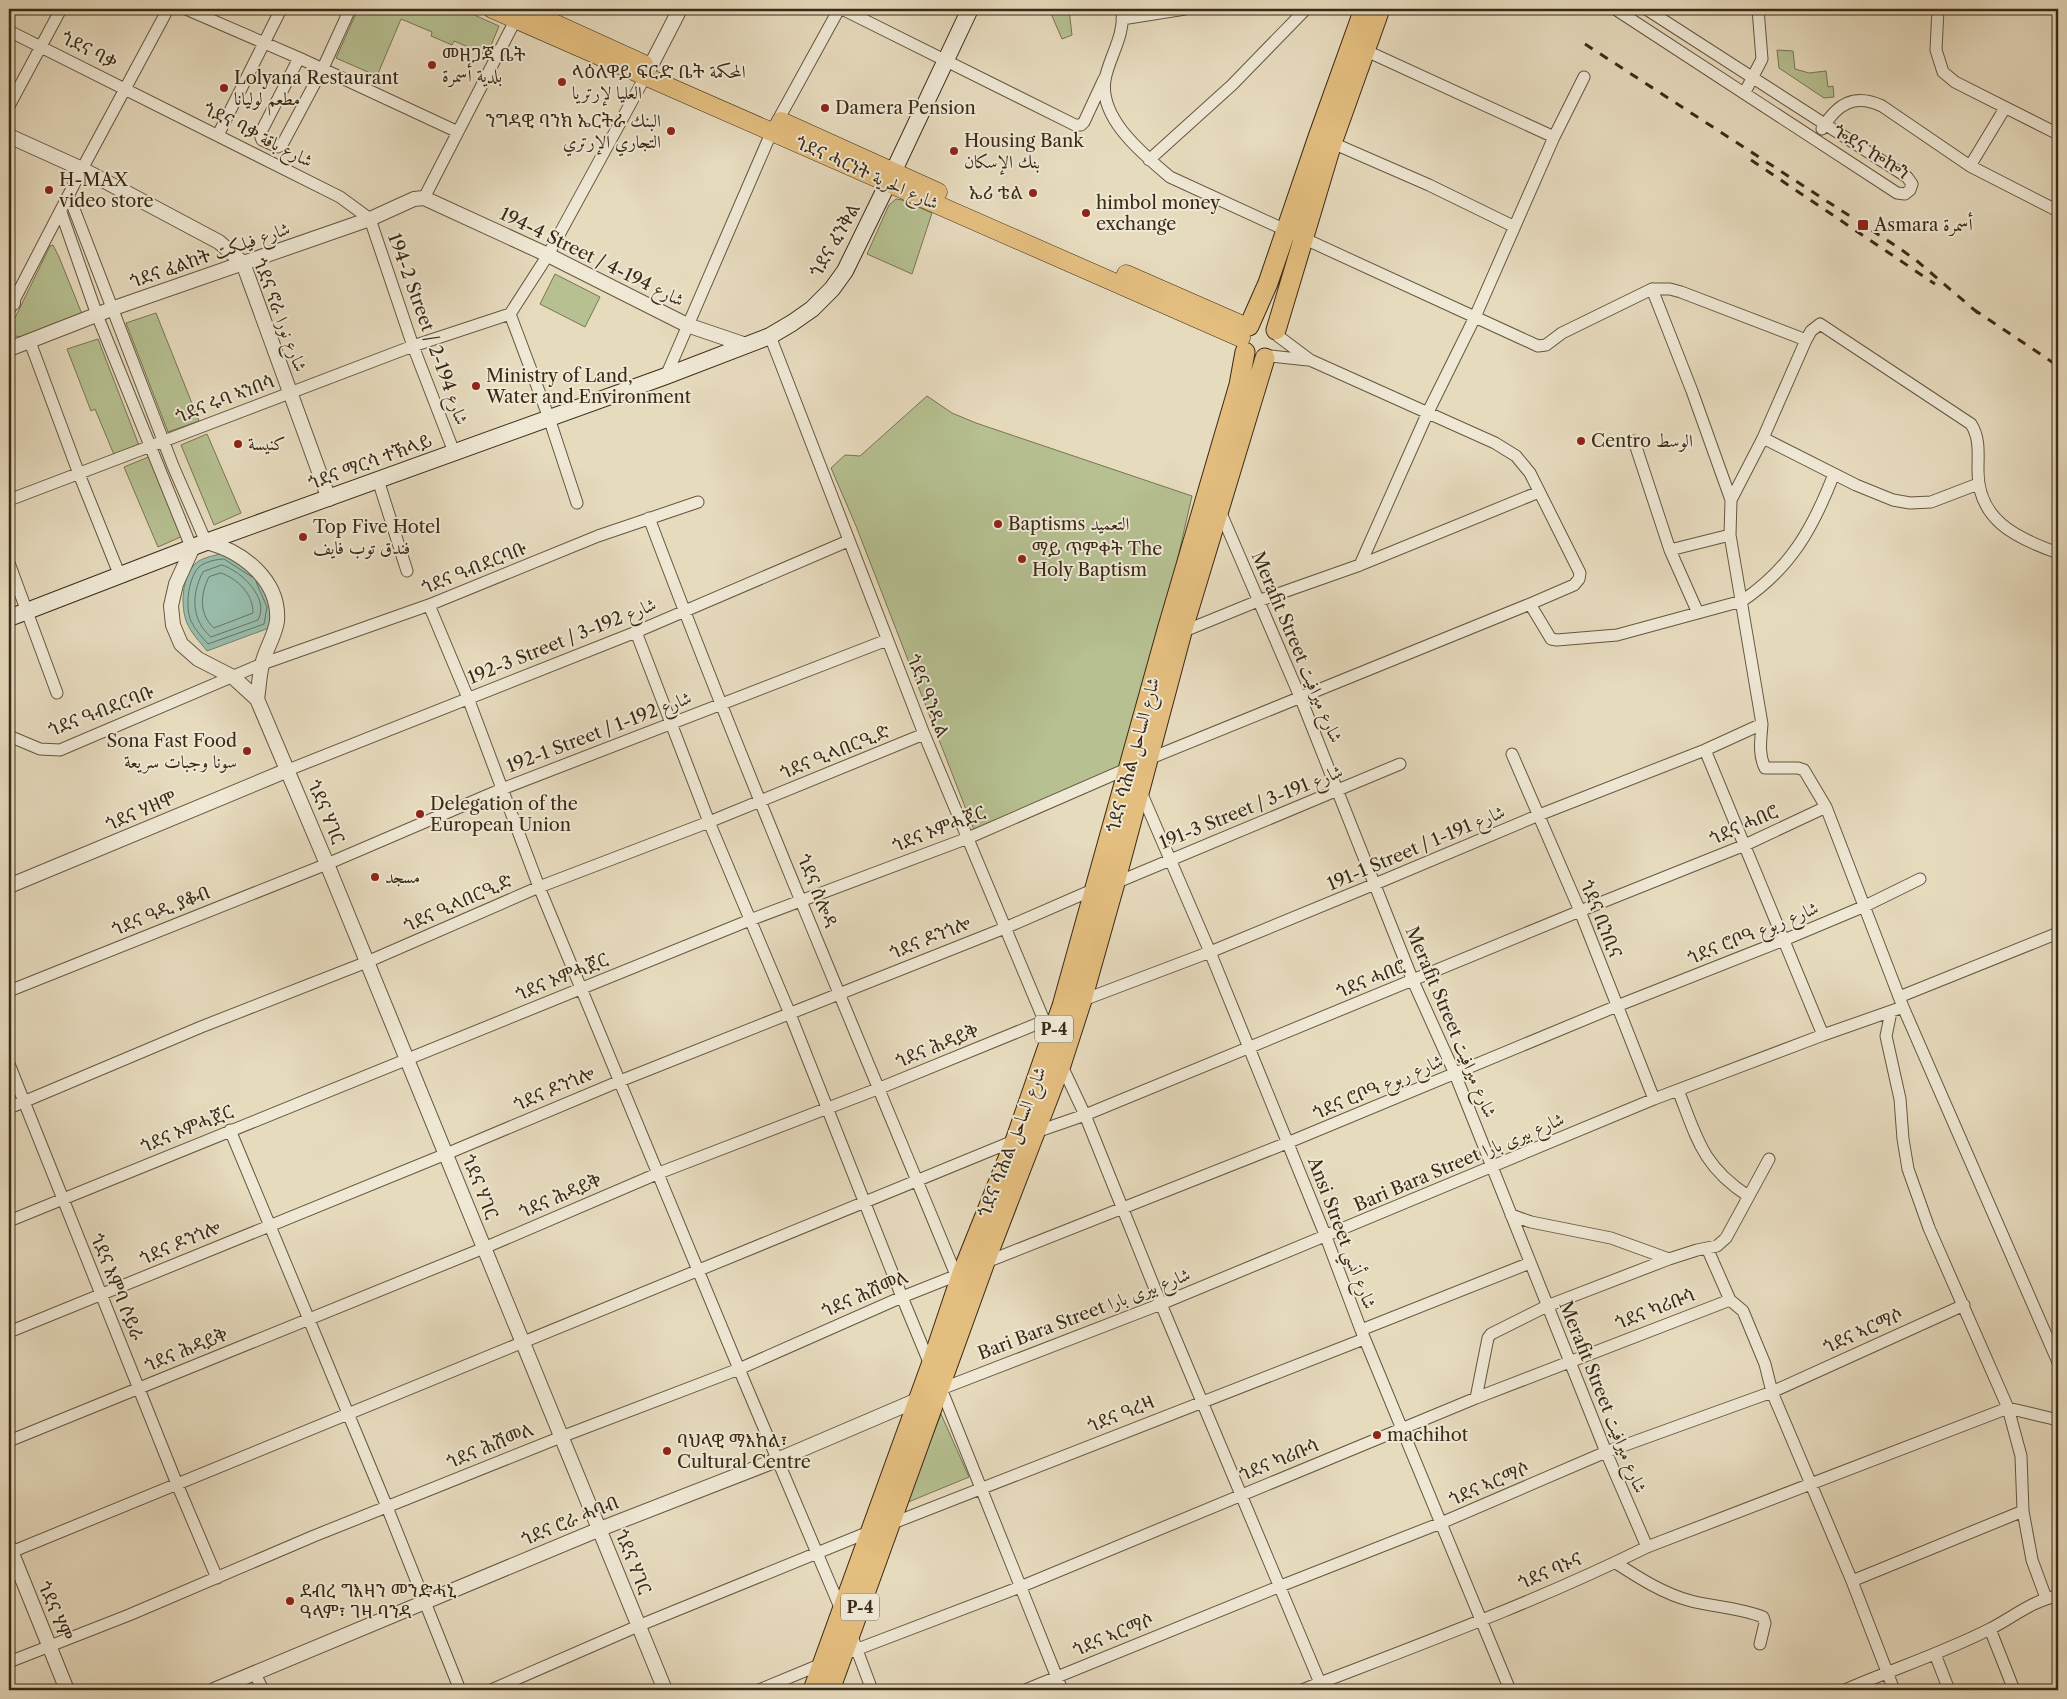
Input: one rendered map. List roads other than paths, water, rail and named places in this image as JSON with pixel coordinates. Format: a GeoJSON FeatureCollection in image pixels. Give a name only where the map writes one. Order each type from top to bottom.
{"type":"FeatureCollection","features":[{"type":"Feature","properties":{"kind":"highway"},"geometry":{"type":"LineString","coordinates":[[1358,47],[1364,9]]}},
{"type":"Feature","properties":{"kind":"highway"},"geometry":{"type":"LineString","coordinates":[[1277,333],[1266,323],[1254,323],[1246,335],[1252,358],[1268,357],[1277,347],[1277,333],[1303,238],[1325,140],[1358,47],[1380,9]]}},
{"type":"Feature","properties":{"kind":"highway","name":"ጎደና ሳሕል شارع الساحل"},"geometry":{"type":"LineString","coordinates":[[892,1524],[985,1262],[1061,1065],[1082,1000],[1140,790],[1175,631],[1238,386],[1246,335],[1268,283],[1286,230],[1325,140]]}},
{"type":"Feature","properties":{"kind":"highway","name":"ጎደና ሳሕል شارع الساحل"},"geometry":{"type":"LineString","coordinates":[[813,1690],[931,1365],[959,1274],[1015,1141],[1048,1029],[1062,1006],[1129,768],[1175,631],[1220,511],[1268,357]]}},
{"type":"Feature","properties":{"kind":"highway","name":"P-4"},"geometry":{"type":"LineString","coordinates":[[830,1690],[850,1646],[892,1524]]}},
{"type":"Feature","properties":{"kind":"main road","name":"ጎደና ሓርነት شارع الحرية"},"geometry":{"type":"LineString","coordinates":[[492,9],[520,12],[648,72],[775,125],[1246,335]]}},
{"type":"Feature","properties":{"kind":"main road","name":"ጎደና ፈንቅል"},"geometry":{"type":"LineString","coordinates":[[746,345],[770,336],[812,309],[832,289],[845,271],[969,9]]}},
{"type":"Feature","properties":{"kind":"main road","name":"ጎደና ማርሳ ተኽላይ"},"geometry":{"type":"LineString","coordinates":[[9,618],[199,546],[666,376],[746,345]]}},
{"type":"Feature","properties":{"kind":"street"},"geometry":{"type":"LineString","coordinates":[[9,106],[61,9]]}},
{"type":"Feature","properties":{"kind":"street"},"geometry":{"type":"LineString","coordinates":[[10,307],[168,9]]}},
{"type":"Feature","properties":{"kind":"street"},"geometry":{"type":"LineString","coordinates":[[186,9],[323,68],[458,132]]}},
{"type":"Feature","properties":{"kind":"street"},"geometry":{"type":"LineString","coordinates":[[218,135],[281,9]]}},
{"type":"Feature","properties":{"kind":"street"},"geometry":{"type":"LineString","coordinates":[[299,58],[260,134],[262,140],[278,147],[283,143],[323,68],[350,9]]}},
{"type":"Feature","properties":{"kind":"street"},"geometry":{"type":"LineString","coordinates":[[577,503],[549,418],[510,314],[548,255],[648,72],[680,9]]}},
{"type":"Feature","properties":{"kind":"street"},"geometry":{"type":"LineString","coordinates":[[666,376],[686,325],[775,125],[840,9],[945,59],[1075,125],[1081,125],[1105,77],[1119,40],[1122,14],[1186,9]]}},
{"type":"Feature","properties":{"kind":"street"},"geometry":{"type":"LineString","coordinates":[[1149,160],[1232,85],[1306,9]]}},
{"type":"Feature","properties":{"kind":"street","name":"ጐደና ኰኰን"},"geometry":{"type":"LineString","coordinates":[[1615,9],[1745,92],[1897,193],[1905,194],[1910,190],[1912,184],[1907,177],[1646,9]]}},
{"type":"Feature","properties":{"kind":"street"},"geometry":{"type":"LineString","coordinates":[[1745,92],[1754,78],[1762,59],[1758,9]]}},
{"type":"Feature","properties":{"kind":"street"},"geometry":{"type":"LineString","coordinates":[[1938,9],[1936,50],[1943,72],[1955,82],[2058,134]]}},
{"type":"Feature","properties":{"kind":"street"},"geometry":{"type":"LineString","coordinates":[[424,198],[520,12]]}},
{"type":"Feature","properties":{"kind":"street","name":"ጎደና ባቃ"},"geometry":{"type":"LineString","coordinates":[[9,31],[126,88]]}},
{"type":"Feature","properties":{"kind":"street"},"geometry":{"type":"LineString","coordinates":[[1358,47],[1554,137]]}},
{"type":"Feature","properties":{"kind":"street"},"geometry":{"type":"LineString","coordinates":[[1105,77],[1106,101],[1110,114],[1149,160],[1170,177],[1538,346],[1546,345],[1562,333],[1652,289],[1670,289],[1681,292],[1806,340]]}},
{"type":"Feature","properties":{"kind":"street"},"geometry":{"type":"LineString","coordinates":[[1360,565],[1428,412],[1474,317],[1513,226],[1554,137],[1584,78]]}},
{"type":"Feature","properties":{"kind":"street","name":"ጎደና ባቃ شارع باقة"},"geometry":{"type":"LineString","coordinates":[[126,88],[340,197],[370,219]]}},
{"type":"Feature","properties":{"kind":"street"},"geometry":{"type":"LineString","coordinates":[[1816,139],[1836,109],[1851,102],[1872,102],[1882,106],[1970,166],[2058,211]]}},
{"type":"Feature","properties":{"kind":"street"},"geometry":{"type":"LineString","coordinates":[[1970,166],[2005,108]]}},
{"type":"Feature","properties":{"kind":"street","name":"ጎደና ኖራ شارع نورا"},"geometry":{"type":"LineString","coordinates":[[9,136],[82,169],[220,242],[243,263],[329,499]]}},
{"type":"Feature","properties":{"kind":"street"},"geometry":{"type":"LineString","coordinates":[[1325,140],[1429,185],[1513,226]]}},
{"type":"Feature","properties":{"kind":"street"},"geometry":{"type":"LineString","coordinates":[[69,196],[164,441],[199,546],[176,584],[171,606],[173,625],[181,644],[198,659],[233,677],[257,699]]}},
{"type":"Feature","properties":{"kind":"street","name":"194-4 Street / شارع 194-4"},"geometry":{"type":"LineString","coordinates":[[424,198],[548,255],[686,325],[746,345]]}},
{"type":"Feature","properties":{"kind":"street","name":"ጎደና ፈልከት شارع فيلكت"},"geometry":{"type":"LineString","coordinates":[[16,344],[370,219],[414,199],[424,198]]}},
{"type":"Feature","properties":{"kind":"street"},"geometry":{"type":"LineString","coordinates":[[61,212],[97,315],[149,446],[199,546]]}},
{"type":"Feature","properties":{"kind":"street","name":"194-2 Street / شارع 194-2"},"geometry":{"type":"LineString","coordinates":[[370,219],[414,346],[454,452]]}},
{"type":"Feature","properties":{"kind":"street"},"geometry":{"type":"LineString","coordinates":[[1652,289],[1692,391],[1731,500],[1730,535],[1762,724],[1761,755],[1765,768],[1798,768],[1804,770],[1826,807],[1866,906],[1901,1002],[2058,1362]]}},
{"type":"Feature","properties":{"kind":"street","name":"ጎደና ሩባ ኣንበሳ"},"geometry":{"type":"LineString","coordinates":[[9,500],[414,346],[510,314]]}},
{"type":"Feature","properties":{"kind":"street"},"geometry":{"type":"LineString","coordinates":[[1731,500],[1763,438],[1806,340],[1811,331],[1820,324],[1964,419],[1976,431],[1978,484],[1985,507],[1999,523],[2017,536],[2058,553]]}},
{"type":"Feature","properties":{"kind":"street"},"geometry":{"type":"LineString","coordinates":[[1175,631],[1360,565],[1539,492],[1530,473],[1516,456],[1496,443],[1310,360],[1277,333]]}},
{"type":"Feature","properties":{"kind":"street","name":"ጎደና ዓንዲል"},"geometry":{"type":"LineString","coordinates":[[770,336],[924,734],[1048,1029],[1061,1065],[1085,1115],[1124,1208],[1161,1304],[1321,1687]]}},
{"type":"Feature","properties":{"kind":"street"},"geometry":{"type":"LineString","coordinates":[[16,344],[79,474],[120,576]]}},
{"type":"Feature","properties":{"kind":"street"},"geometry":{"type":"LineString","coordinates":[[1268,357],[1310,360]]}},
{"type":"Feature","properties":{"kind":"street"},"geometry":{"type":"LineString","coordinates":[[1763,438],[1834,474],[1893,500],[1910,503],[1930,502],[1978,484]]}},
{"type":"Feature","properties":{"kind":"street"},"geometry":{"type":"LineString","coordinates":[[1634,441],[1670,550],[1698,613]]}},
{"type":"Feature","properties":{"kind":"street"},"geometry":{"type":"LineString","coordinates":[[1530,604],[1551,639],[1557,640],[1617,635],[1742,601],[1759,590],[1800,546],[1812,526],[1834,474]]}},
{"type":"Feature","properties":{"kind":"street"},"geometry":{"type":"LineString","coordinates":[[378,480],[407,571]]}},
{"type":"Feature","properties":{"kind":"street","name":"ጎደና ኦምሓጀር"},"geometry":{"type":"LineString","coordinates":[[9,1221],[750,920],[968,838],[1147,760],[1574,585],[1579,579],[1580,573],[1539,492]]}},
{"type":"Feature","properties":{"kind":"street","name":"ጎደና ዓብደርባቡ"},"geometry":{"type":"LineString","coordinates":[[262,664],[429,606],[598,536],[698,502]]}},
{"type":"Feature","properties":{"kind":"street","name":"Merafit Street شارع ميرافيت"},"geometry":{"type":"LineString","coordinates":[[1220,511],[1301,698],[1413,981],[1455,1074],[1606,1452],[1647,1547]]}},
{"type":"Feature","properties":{"kind":"street","name":"ጎደና ሰሎዳ"},"geometry":{"type":"LineString","coordinates":[[649,518],[684,610],[839,994],[880,1088],[917,1181],[959,1274]]}},
{"type":"Feature","properties":{"kind":"street"},"geometry":{"type":"LineString","coordinates":[[1670,550],[1730,535]]}},
{"type":"Feature","properties":{"kind":"street","name":"192-3 Street / شارع 192-3"},"geometry":{"type":"LineString","coordinates":[[288,770],[636,632],[848,541]]}},
{"type":"Feature","properties":{"kind":"street"},"geometry":{"type":"LineString","coordinates":[[199,546],[222,546],[245,560],[261,574],[271,590],[277,606],[276,624],[262,664],[257,699]]}},
{"type":"Feature","properties":{"kind":"street"},"geometry":{"type":"LineString","coordinates":[[9,563],[57,693]]}},
{"type":"Feature","properties":{"kind":"street"},"geometry":{"type":"LineString","coordinates":[[429,606],[468,698],[539,887],[659,1172],[739,1369],[842,1610],[850,1646],[872,1690]]}},
{"type":"Feature","properties":{"kind":"street"},"geometry":{"type":"LineString","coordinates":[[636,632],[709,822],[790,1014],[902,1297],[941,1388],[1062,1690]]}},
{"type":"Feature","properties":{"kind":"street","name":"192-1 Street / شارع 192-1"},"geometry":{"type":"LineString","coordinates":[[327,864],[502,788],[887,640]]}},
{"type":"Feature","properties":{"kind":"street"},"geometry":{"type":"LineString","coordinates":[[233,677],[262,664]]}},
{"type":"Feature","properties":{"kind":"street","name":"ጎደና ዓብደርባቡ"},"geometry":{"type":"LineString","coordinates":[[9,736],[40,750],[60,750],[233,677]]}},
{"type":"Feature","properties":{"kind":"street","name":"ጎደና ሃገር"},"geometry":{"type":"LineString","coordinates":[[257,699],[327,864],[665,1690]]}},
{"type":"Feature","properties":{"kind":"street","name":"191-1 Street / شارع 191-1"},"geometry":{"type":"LineString","coordinates":[[1062,1006],[1210,952],[1539,815],[1705,750],[1762,724]]}},
{"type":"Feature","properties":{"kind":"street","name":"ጎደና ዒላበርዒድ"},"geometry":{"type":"LineString","coordinates":[[9,1108],[201,1027],[367,962],[539,887],[709,822],[924,734]]}},
{"type":"Feature","properties":{"kind":"street"},"geometry":{"type":"LineString","coordinates":[[1705,750],[1823,1035]]}},
{"type":"Feature","properties":{"kind":"street","name":"ጎደና ቢንቢና"},"geometry":{"type":"LineString","coordinates":[[1512,754],[1580,911],[1654,1099]]}},
{"type":"Feature","properties":{"kind":"street","name":"191-3 Street / شارع 191-3"},"geometry":{"type":"LineString","coordinates":[[1115,883],[1400,764]]}},
{"type":"Feature","properties":{"kind":"street","name":"Ansi Street شارع أنسي"},"geometry":{"type":"LineString","coordinates":[[1129,768],[1210,952],[1326,1237],[1362,1334],[1510,1690]]}},
{"type":"Feature","properties":{"kind":"street","name":"ጎደና ሃዘሞ"},"geometry":{"type":"LineString","coordinates":[[9,886],[288,770]]}},
{"type":"Feature","properties":{"kind":"street","name":"ጎደና ሓበሮ"},"geometry":{"type":"LineString","coordinates":[[9,1550],[178,1484],[347,1413],[522,1344],[698,1269],[1036,1132],[1085,1115],[1413,981],[1745,845],[1826,807]]}},
{"type":"Feature","properties":{"kind":"street","name":"ጎደና ዓዲ ያቆብ"},"geometry":{"type":"LineString","coordinates":[[9,991],[327,864]]}},
{"type":"Feature","properties":{"kind":"street","name":"ጎደና ሮቦዓ شارع ربوع"},"geometry":{"type":"LineString","coordinates":[[985,1262],[1288,1143],[1617,1006],[1784,940],[1866,906],[1920,879]]}},
{"type":"Feature","properties":{"kind":"street","name":"ጎደና ዶንጎሎ"},"geometry":{"type":"LineString","coordinates":[[9,1332],[620,1081],[1115,883]]}},
{"type":"Feature","properties":{"kind":"street","name":"Bari Bara Street شارع بيرى بارا"},"geometry":{"type":"LineString","coordinates":[[941,1388],[1161,1304],[1654,1099],[1823,1035],[1891,1012],[1901,1002],[2058,933]]}},
{"type":"Feature","properties":{"kind":"street"},"geometry":{"type":"LineString","coordinates":[[1891,1012],[1886,1036],[1900,1100],[1903,1139],[1908,1169],[1929,1228],[2008,1408],[2021,1456],[2023,1511],[2032,1560],[2046,1598]]}},
{"type":"Feature","properties":{"kind":"street","name":"ጎደና ሕዳይቅ"},"geometry":{"type":"LineString","coordinates":[[9,1441],[484,1248],[659,1172],[880,1088],[1048,1029]]}},
{"type":"Feature","properties":{"kind":"street","name":"ጎደና እምባ ሶይራ"},"geometry":{"type":"LineString","coordinates":[[9,1064],[217,1578]]}},
{"type":"Feature","properties":{"kind":"street"},"geometry":{"type":"LineString","coordinates":[[1678,1090],[1700,1145],[1710,1163],[1731,1184],[1748,1196]]}},
{"type":"Feature","properties":{"kind":"street"},"geometry":{"type":"LineString","coordinates":[[230,1130],[387,1507],[460,1690]]}},
{"type":"Feature","properties":{"kind":"street"},"geometry":{"type":"LineString","coordinates":[[1476,1398],[1488,1338],[1491,1334],[1547,1306],[1669,1259],[1717,1246],[1726,1238],[1768,1159]]}},
{"type":"Feature","properties":{"kind":"street"},"geometry":{"type":"LineString","coordinates":[[1511,1215],[1532,1222],[1611,1238],[1669,1259]]}},
{"type":"Feature","properties":{"kind":"street"},"geometry":{"type":"LineString","coordinates":[[1707,1248],[1730,1300],[1743,1311],[1765,1364],[1772,1392],[1852,1581],[1894,1690]]}},
{"type":"Feature","properties":{"kind":"street","name":"ጎደና ሕሽመለ"},"geometry":{"type":"LineString","coordinates":[[9,1662],[561,1436],[739,1369],[985,1262]]}},
{"type":"Feature","properties":{"kind":"street","name":"ጎደና ዓረዛ"},"geometry":{"type":"LineString","coordinates":[[491,1690],[638,1626],[1202,1401],[1530,1263]]}},
{"type":"Feature","properties":{"kind":"street","name":"ጎደና ካሪቡሳ"},"geometry":{"type":"LineString","coordinates":[[759,1690],[822,1664],[850,1646],[1020,1587],[1403,1430],[1476,1398],[1730,1300]]}},
{"type":"Feature","properties":{"kind":"street","name":"ጎደና ኣርማሶ"},"geometry":{"type":"LineString","coordinates":[[1025,1690],[1441,1523],[1606,1452],[1772,1392],[1964,1305]]}},
{"type":"Feature","properties":{"kind":"street","name":"ጎደና ሮራ ሓባብ"},"geometry":{"type":"LineString","coordinates":[[214,1690],[600,1529],[778,1460],[918,1400],[941,1388]]}},
{"type":"Feature","properties":{"kind":"street"},"geometry":{"type":"LineString","coordinates":[[2008,1408],[2058,1420]]}},
{"type":"Feature","properties":{"kind":"street","name":"ጎደና ባኑና"},"geometry":{"type":"LineString","coordinates":[[1302,1690],[1321,1687],[1616,1563],[1647,1547],[2008,1408]]}},
{"type":"Feature","properties":{"kind":"street"},"geometry":{"type":"LineString","coordinates":[[1852,1581],[2023,1511]]}},
{"type":"Feature","properties":{"kind":"street","name":"ጎደና ሃም"},"geometry":{"type":"LineString","coordinates":[[9,1550],[66,1690]]}},
{"type":"Feature","properties":{"kind":"street"},"geometry":{"type":"LineString","coordinates":[[1616,1563],[1638,1577],[1689,1601],[1763,1617],[1764,1623],[1760,1644]]}},
{"type":"Feature","properties":{"kind":"street"},"geometry":{"type":"LineString","coordinates":[[1845,1690],[1935,1654],[1990,1629],[2046,1598],[2058,1596]]}},
{"type":"Feature","properties":{"kind":"street"},"geometry":{"type":"LineString","coordinates":[[1990,1629],[2014,1690]]}},
{"type":"Feature","properties":{"kind":"street"},"geometry":{"type":"LineString","coordinates":[[1935,1654],[1949,1690]]}},
{"type":"Feature","properties":{"kind":"street"},"geometry":{"type":"LineString","coordinates":[[255,1674],[263,1690]]}},
{"type":"Feature","properties":{"kind":"water"},"geometry":{"type":"Polygon","coordinates":[[[220,554],[233,557],[263,584],[272,615],[269,628],[207,651],[193,634],[187,623],[183,609],[185,584],[187,576],[197,562],[220,554]]]}},
{"type":"Feature","properties":{"kind":"railway"},"geometry":{"type":"LineString","coordinates":[[1585,44],[1899,248],[1978,313]]}},
{"type":"Feature","properties":{"kind":"railway"},"geometry":{"type":"LineString","coordinates":[[1751,160],[1935,284]]}},
{"type":"Feature","properties":{"kind":"railway"},"geometry":{"type":"LineString","coordinates":[[1973,309],[2058,366]]}},
{"type":"Feature","properties":{"kind":"place","name":"መዘጋጃ ቤት بلدية أسمرة"},"geometry":{"type":"Point","coordinates":[432,65]}},
{"type":"Feature","properties":{"kind":"place","name":"ላዕለዋይ ፍርድ ቤት المحكمة العليا لإرتريا"},"geometry":{"type":"Point","coordinates":[562,82]}},
{"type":"Feature","properties":{"kind":"place","name":"Lolyana Restaurant مطعم لوليانا"},"geometry":{"type":"Point","coordinates":[224,88]}},
{"type":"Feature","properties":{"kind":"place","name":"Damera Pension"},"geometry":{"type":"Point","coordinates":[825,108]}},
{"type":"Feature","properties":{"kind":"place","name":"ንግዳዊ ባንክ ኤርትራ البنك التجاري الإرتري"},"geometry":{"type":"Point","coordinates":[671,131]}},
{"type":"Feature","properties":{"kind":"place","name":"Housing Bank بنك الإسكان"},"geometry":{"type":"Point","coordinates":[954,151]}},
{"type":"Feature","properties":{"kind":"place","name":"H-MAX video store"},"geometry":{"type":"Point","coordinates":[49,190]}},
{"type":"Feature","properties":{"kind":"place","name":"ኤሪ ቴል"},"geometry":{"type":"Point","coordinates":[1033,193]}},
{"type":"Feature","properties":{"kind":"place","name":"himbol money exchange"},"geometry":{"type":"Point","coordinates":[1086,213]}},
{"type":"Feature","properties":{"kind":"place","name":"Asmara أسمرة"},"geometry":{"type":"Point","coordinates":[1863,225]}},
{"type":"Feature","properties":{"kind":"place","name":"Ministry of Land, Water and Environment"},"geometry":{"type":"Point","coordinates":[476,386]}},
{"type":"Feature","properties":{"kind":"place","name":"Centro الوسط"},"geometry":{"type":"Point","coordinates":[1581,441]}},
{"type":"Feature","properties":{"kind":"place","name":"كنيسة"},"geometry":{"type":"Point","coordinates":[238,444]}},
{"type":"Feature","properties":{"kind":"place","name":"Baptisms التعميد"},"geometry":{"type":"Point","coordinates":[998,524]}},
{"type":"Feature","properties":{"kind":"place","name":"Top Five Hotel فندق توب فايف"},"geometry":{"type":"Point","coordinates":[303,537]}},
{"type":"Feature","properties":{"kind":"place","name":"ማይ ጥምቀት The Holy Baptism"},"geometry":{"type":"Point","coordinates":[1022,559]}},
{"type":"Feature","properties":{"kind":"place","name":"Sona Fast Food سونا وجبات سريعة"},"geometry":{"type":"Point","coordinates":[247,751]}},
{"type":"Feature","properties":{"kind":"place","name":"Delegation of the European Union"},"geometry":{"type":"Point","coordinates":[420,814]}},
{"type":"Feature","properties":{"kind":"place","name":"مسجد"},"geometry":{"type":"Point","coordinates":[375,877]}},
{"type":"Feature","properties":{"kind":"place","name":"machihot"},"geometry":{"type":"Point","coordinates":[1377,1435]}},
{"type":"Feature","properties":{"kind":"place","name":"ባህላዊ ማእከል፣ Cultural Centre"},"geometry":{"type":"Point","coordinates":[667,1451]}},
{"type":"Feature","properties":{"kind":"place","name":"ደብረ ግእዛን መንድሓኒ ዓላም፣ ገዛ ባንዳ"},"geometry":{"type":"Point","coordinates":[290,1601]}}]}
